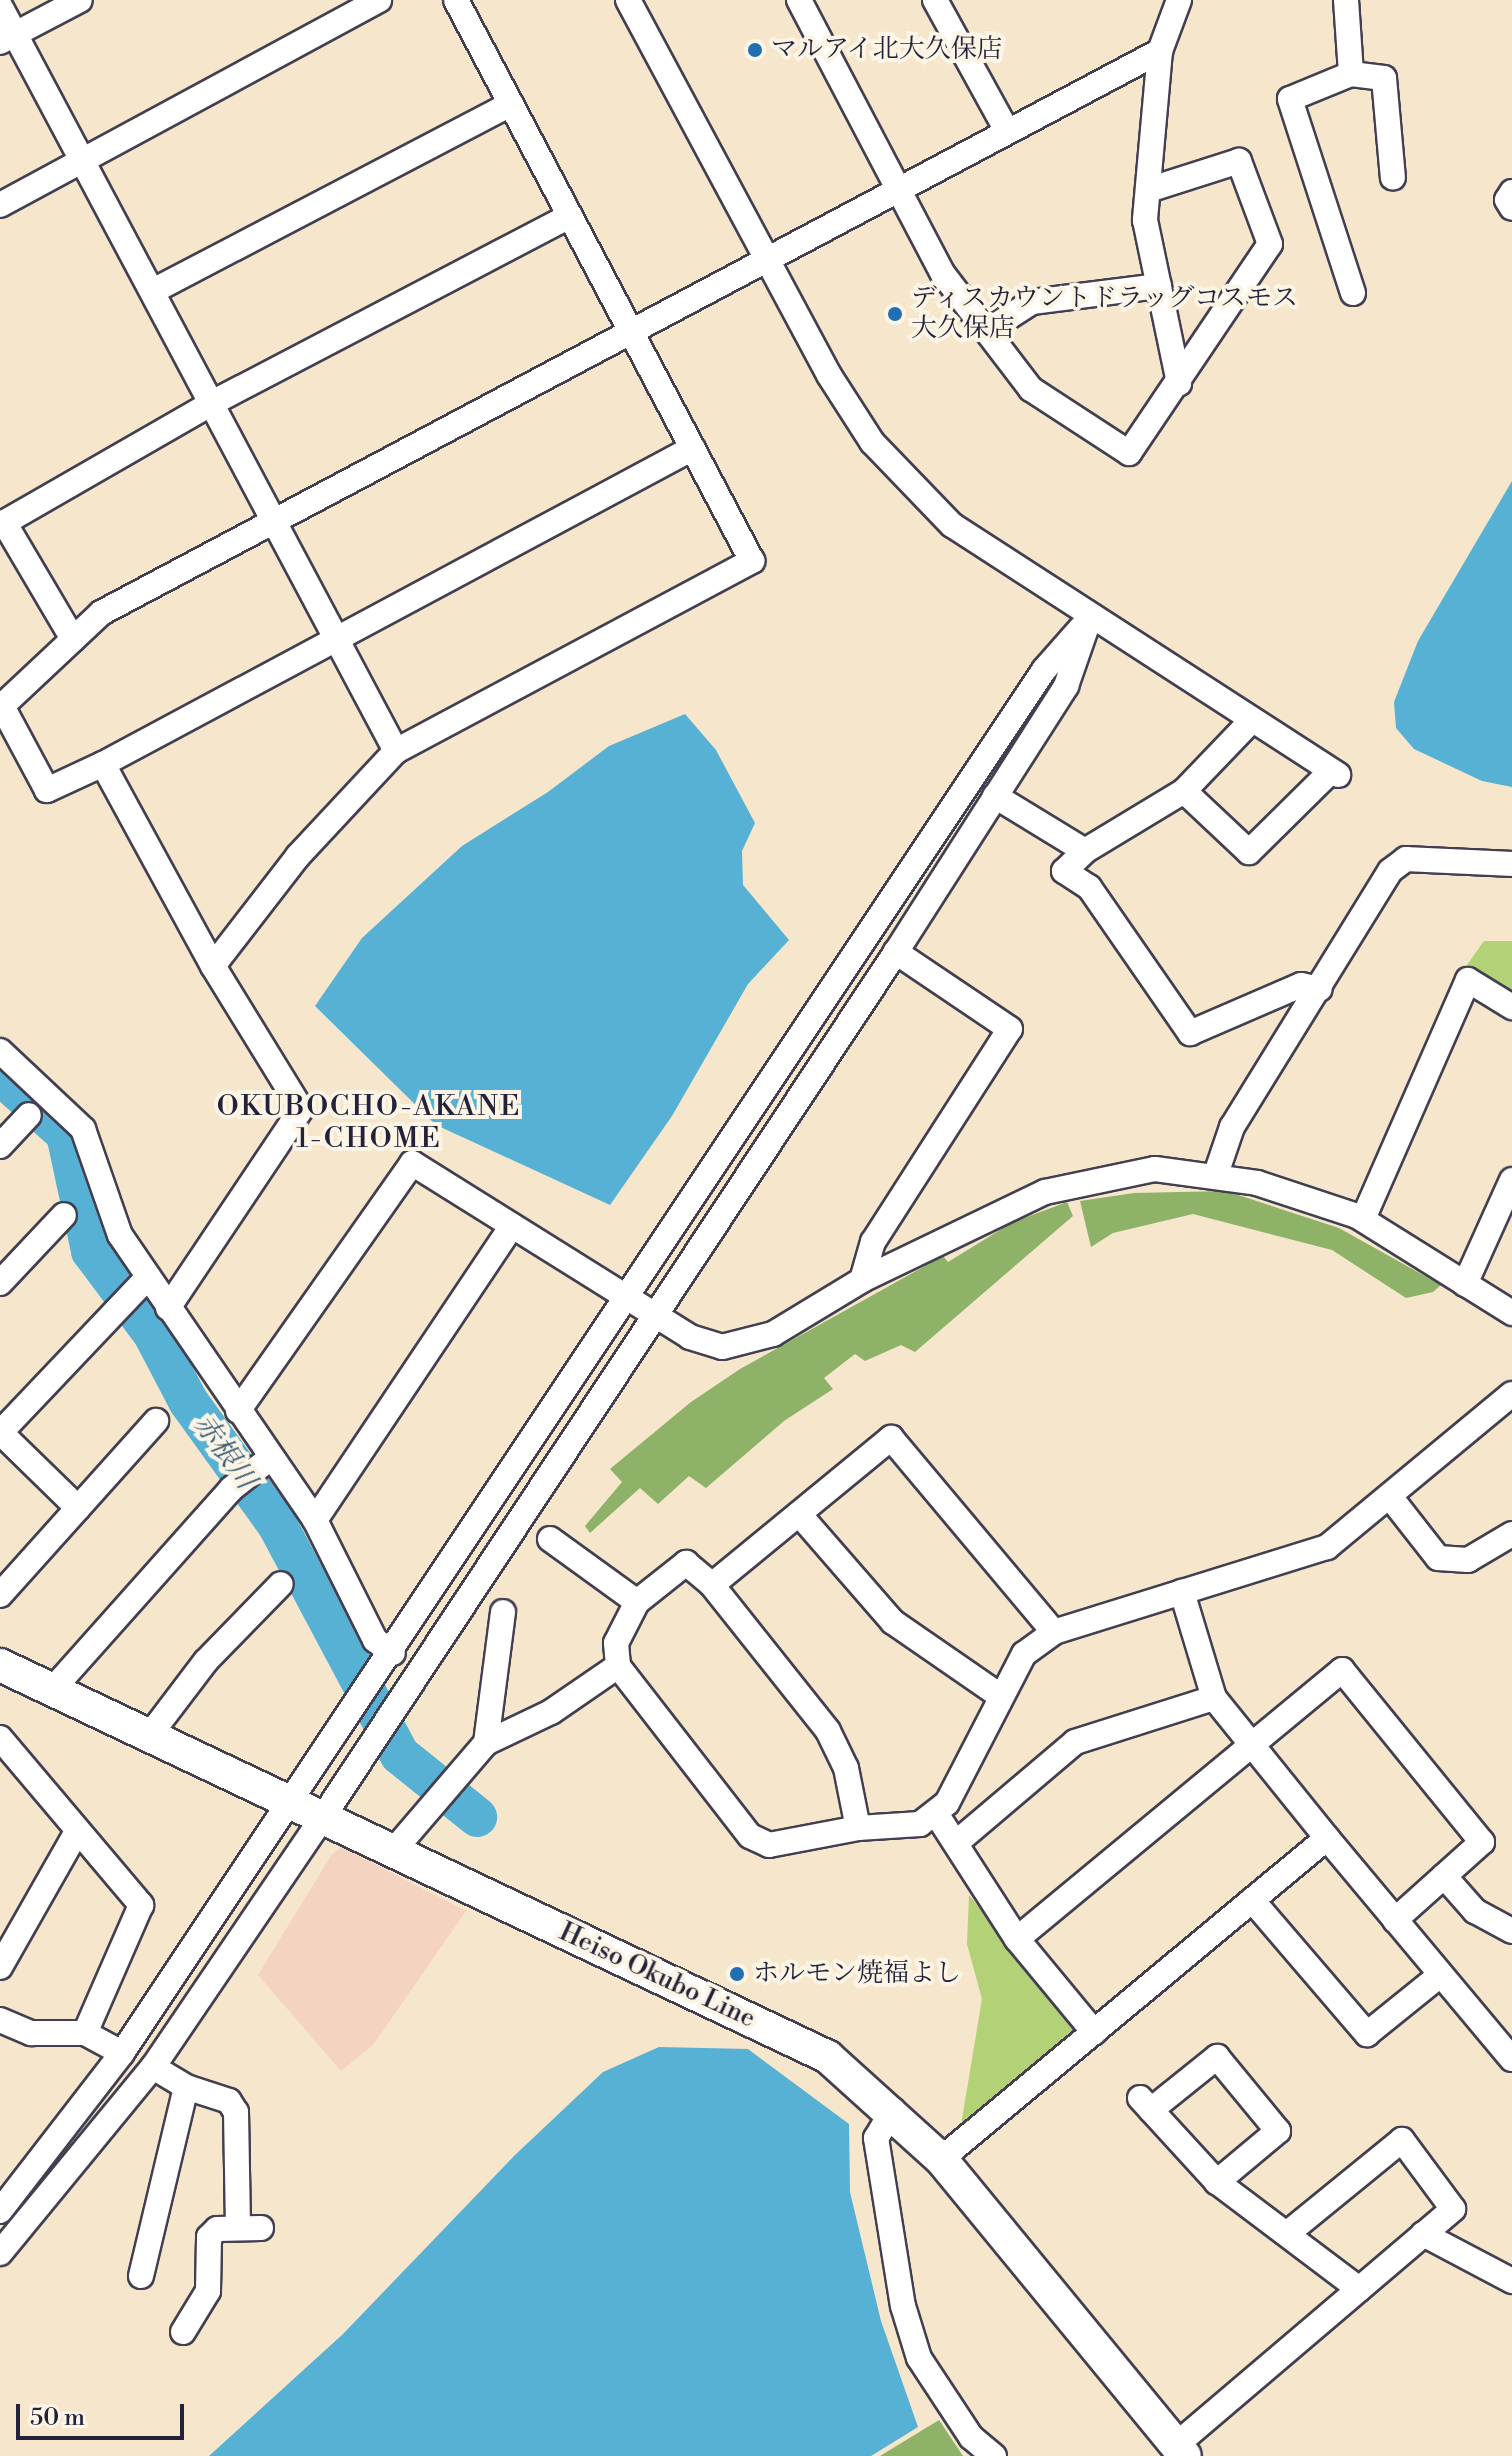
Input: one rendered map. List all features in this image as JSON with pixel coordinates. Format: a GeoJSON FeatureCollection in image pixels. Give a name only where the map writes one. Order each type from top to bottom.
{"type":"FeatureCollection","features":[{"type":"Feature","properties":{"kind":"main road","name":"Heiso Okubo Line"},"geometry":{"type":"LineString","coordinates":[[0,1665],[395,1849],[828,2057],[893,2110],[941,2159],[1181,2451]]}},
{"type":"Feature","properties":{"kind":"street"},"geometry":{"type":"LineString","coordinates":[[8,38],[80,0]]}},
{"type":"Feature","properties":{"kind":"street"},"geometry":{"type":"LineString","coordinates":[[0,205],[379,0]]}},
{"type":"Feature","properties":{"kind":"street"},"geometry":{"type":"LineString","coordinates":[[213,966],[298,856],[396,751],[752,561],[456,0]]}},
{"type":"Feature","properties":{"kind":"street"},"geometry":{"type":"LineString","coordinates":[[628,0],[766,259],[872,442],[952,525],[1335,773],[1249,852],[1184,791]]}},
{"type":"Feature","properties":{"kind":"street"},"geometry":{"type":"LineString","coordinates":[[799,0],[943,274],[1031,389],[1129,453],[1270,244],[1239,161],[1151,189]]}},
{"type":"Feature","properties":{"kind":"street"},"geometry":{"type":"LineString","coordinates":[[935,0],[1007,131]]}},
{"type":"Feature","properties":{"kind":"street"},"geometry":{"type":"LineString","coordinates":[[1179,0],[1160,51],[1151,189],[1145,220],[1179,383]]}},
{"type":"Feature","properties":{"kind":"street"},"geometry":{"type":"LineString","coordinates":[[1346,0],[1351,74]]}},
{"type":"Feature","properties":{"kind":"street"},"geometry":{"type":"LineString","coordinates":[[0,6],[8,38],[84,161],[396,751]]}},
{"type":"Feature","properties":{"kind":"street"},"geometry":{"type":"LineString","coordinates":[[693,448],[338,640],[103,764],[47,790],[2,706],[101,613],[896,187],[1160,51]]}},
{"type":"Feature","properties":{"kind":"street"},"geometry":{"type":"LineString","coordinates":[[1353,293],[1290,99],[1351,74],[1384,78],[1393,178]]}},
{"type":"Feature","properties":{"kind":"street"},"geometry":{"type":"LineString","coordinates":[[153,291],[511,104]]}},
{"type":"Feature","properties":{"kind":"street"},"geometry":{"type":"LineString","coordinates":[[1512,192],[1507,200],[1512,208]]}},
{"type":"Feature","properties":{"kind":"street"},"geometry":{"type":"LineString","coordinates":[[73,639],[2,524],[212,403],[570,216]]}},
{"type":"Feature","properties":{"kind":"street"},"geometry":{"type":"LineString","coordinates":[[987,331],[1032,302],[1159,286]]}},
{"type":"Feature","properties":{"kind":"street"},"geometry":{"type":"LineString","coordinates":[[0,2253],[153,2067],[323,1817],[896,952],[1066,686],[1090,617]]}},
{"type":"Feature","properties":{"kind":"street"},"geometry":{"type":"LineString","coordinates":[[5,2195],[122,2053],[393,1653],[1044,670],[1090,617]]}},
{"type":"Feature","properties":{"kind":"street"},"geometry":{"type":"LineString","coordinates":[[1252,720],[1184,791],[1085,851],[1064,871],[1089,887],[1190,1033],[1301,985],[1320,989]]}},
{"type":"Feature","properties":{"kind":"street"},"geometry":{"type":"LineString","coordinates":[[103,764],[213,966],[301,1109],[168,1308]]}},
{"type":"Feature","properties":{"kind":"street"},"geometry":{"type":"LineString","coordinates":[[995,796],[1085,851]]}},
{"type":"Feature","properties":{"kind":"street"},"geometry":{"type":"LineString","coordinates":[[1216,1174],[1232,1127],[1320,989],[1390,871],[1406,859],[1512,864]]}},
{"type":"Feature","properties":{"kind":"street"},"geometry":{"type":"LineString","coordinates":[[862,1280],[873,1242],[1010,1029],[896,952]]}},
{"type":"Feature","properties":{"kind":"street"},"geometry":{"type":"LineString","coordinates":[[1363,1219],[1468,980],[1512,1007]]}},
{"type":"Feature","properties":{"kind":"street"},"geometry":{"type":"LineString","coordinates":[[0,1051],[83,1129],[120,1235],[269,1459],[315,1520],[375,1640],[393,1653]]}},
{"type":"Feature","properties":{"kind":"street"},"geometry":{"type":"LineString","coordinates":[[0,1146],[29,1115]]}},
{"type":"Feature","properties":{"kind":"street"},"geometry":{"type":"LineString","coordinates":[[238,1411],[412,1163],[690,1337],[722,1347],[750,1344],[862,1280],[1045,1192],[1155,1169],[1216,1174],[1363,1219],[1512,1313]]}},
{"type":"Feature","properties":{"kind":"street"},"geometry":{"type":"LineString","coordinates":[[1465,1284],[1512,1180]]}},
{"type":"Feature","properties":{"kind":"street"},"geometry":{"type":"LineString","coordinates":[[0,1283],[64,1215]]}},
{"type":"Feature","properties":{"kind":"street"},"geometry":{"type":"LineString","coordinates":[[315,1520],[512,1226]]}},
{"type":"Feature","properties":{"kind":"street"},"geometry":{"type":"LineString","coordinates":[[78,1508],[0,1432],[148,1277]]}},
{"type":"Feature","properties":{"kind":"street"},"geometry":{"type":"LineString","coordinates":[[858,1828],[846,1768],[828,1731],[712,1585],[686,1563],[637,1602],[616,1643],[618,1666],[750,1836],[769,1845],[858,1828],[920,1824],[937,1815],[999,1695],[1024,1654],[1054,1632],[1327,1547],[1391,1498],[1512,1394]]}},
{"type":"Feature","properties":{"kind":"street"},"geometry":{"type":"LineString","coordinates":[[0,1595],[156,1421]]}},
{"type":"Feature","properties":{"kind":"street"},"geometry":{"type":"LineString","coordinates":[[712,1585],[891,1438],[1054,1632]]}},
{"type":"Feature","properties":{"kind":"street"},"geometry":{"type":"LineString","coordinates":[[53,1689],[231,1489],[269,1459]]}},
{"type":"Feature","properties":{"kind":"street"},"geometry":{"type":"LineString","coordinates":[[1391,1498],[1438,1558],[1468,1560],[1512,1534]]}},
{"type":"Feature","properties":{"kind":"street"},"geometry":{"type":"LineString","coordinates":[[799,1514],[893,1622],[999,1695]]}},
{"type":"Feature","properties":{"kind":"street"},"geometry":{"type":"LineString","coordinates":[[550,1539],[637,1602]]}},
{"type":"Feature","properties":{"kind":"street"},"geometry":{"type":"LineString","coordinates":[[149,1736],[206,1661],[281,1584]]}},
{"type":"Feature","properties":{"kind":"street"},"geometry":{"type":"LineString","coordinates":[[1182,1592],[1214,1698],[1248,1747],[1512,2059]]}},
{"type":"Feature","properties":{"kind":"street"},"geometry":{"type":"LineString","coordinates":[[486,1743],[503,1612]]}},
{"type":"Feature","properties":{"kind":"street"},"geometry":{"type":"LineString","coordinates":[[395,1849],[486,1743],[551,1712],[618,1666]]}},
{"type":"Feature","properties":{"kind":"street"},"geometry":{"type":"LineString","coordinates":[[1017,1939],[1342,1670],[1482,1842],[1395,1920]]}},
{"type":"Feature","properties":{"kind":"street"},"geometry":{"type":"LineString","coordinates":[[956,1843],[1075,1742],[1214,1698]]}},
{"type":"Feature","properties":{"kind":"street"},"geometry":{"type":"LineString","coordinates":[[2,1750],[141,1905],[85,2033]]}},
{"type":"Feature","properties":{"kind":"street"},"geometry":{"type":"LineString","coordinates":[[937,1815],[1017,1939],[1094,2032]]}},
{"type":"Feature","properties":{"kind":"street"},"geometry":{"type":"LineString","coordinates":[[0,1967],[76,1833]]}},
{"type":"Feature","properties":{"kind":"street"},"geometry":{"type":"LineString","coordinates":[[941,2159],[1327,1838]]}},
{"type":"Feature","properties":{"kind":"street"},"geometry":{"type":"LineString","coordinates":[[1444,1876],[1475,1911],[1512,1931]]}},
{"type":"Feature","properties":{"kind":"street"},"geometry":{"type":"LineString","coordinates":[[1252,1900],[1367,2034],[1440,1975]]}},
{"type":"Feature","properties":{"kind":"street"},"geometry":{"type":"LineString","coordinates":[[0,2020],[31,2033],[85,2033],[122,2053]]}},
{"type":"Feature","properties":{"kind":"street"},"geometry":{"type":"LineString","coordinates":[[1217,2182],[1278,2131],[1217,2057],[1146,2104],[1217,2182],[1359,2289]]}},
{"type":"Feature","properties":{"kind":"street"},"geometry":{"type":"LineString","coordinates":[[153,2067],[186,2087],[229,2101],[236,2112],[250,2228],[217,2229],[209,2237],[208,2291],[183,2332]]}},
{"type":"Feature","properties":{"kind":"street"},"geometry":{"type":"LineString","coordinates":[[141,2276],[186,2087]]}},
{"type":"Feature","properties":{"kind":"street"},"geometry":{"type":"LineString","coordinates":[[893,2110],[876,2138],[903,2306],[919,2358],[971,2437],[994,2456]]}},
{"type":"Feature","properties":{"kind":"street"},"geometry":{"type":"LineString","coordinates":[[1181,2451],[1359,2289],[1453,2209],[1402,2140],[1288,2233]]}},
{"type":"Feature","properties":{"kind":"street"},"geometry":{"type":"LineString","coordinates":[[1423,2234],[1512,2281]]}},
{"type":"Feature","properties":{"kind":"shaded area"},"geometry":{"type":"Polygon","coordinates":[[[341,1847],[466,1911],[373,2045],[341,2071],[258,1975],[332,1854],[341,1847]]]}},
{"type":"Feature","properties":{"kind":"green space"},"geometry":{"type":"Polygon","coordinates":[[[1484,941],[1512,941],[1512,997],[1467,965],[1484,941]]]}},
{"type":"Feature","properties":{"kind":"green space"},"geometry":{"type":"Polygon","coordinates":[[[1226,1191],[1339,1228],[1441,1285],[1433,1292],[1406,1298],[1332,1250],[1193,1214],[1113,1233],[1091,1247],[1080,1201],[1134,1193],[1226,1191]]]}},
{"type":"Feature","properties":{"kind":"green space"},"geometry":{"type":"Polygon","coordinates":[[[1067,1202],[1073,1216],[915,1352],[901,1345],[865,1361],[855,1354],[824,1378],[833,1389],[784,1421],[706,1488],[689,1476],[658,1504],[640,1488],[590,1533],[585,1526],[622,1482],[610,1469],[691,1402],[740,1369],[943,1256],[948,1262],[1013,1222],[1067,1202]]]}},
{"type":"Feature","properties":{"kind":"green space"},"geometry":{"type":"Polygon","coordinates":[[[969,1895],[1072,2022],[1073,2034],[961,2125],[982,1999],[967,1944],[969,1895]]]}},
{"type":"Feature","properties":{"kind":"green space"},"geometry":{"type":"Polygon","coordinates":[[[939,2420],[963,2456],[880,2456],[939,2420]]]}},
{"type":"Feature","properties":{"kind":"water"},"geometry":{"type":"Polygon","coordinates":[[[1512,481],[1512,787],[1482,781],[1414,749],[1396,728],[1394,702],[1418,641],[1512,481]]]}},
{"type":"Feature","properties":{"kind":"water"},"geometry":{"type":"Polygon","coordinates":[[[685,714],[716,750],[755,823],[742,851],[743,885],[789,940],[748,984],[672,1116],[610,1205],[436,1125],[315,1006],[362,938],[462,846],[548,792],[609,746],[685,714]]]}},
{"type":"Feature","properties":{"kind":"water"},"geometry":{"type":"Polygon","coordinates":[[[659,2047],[748,2049],[849,2124],[850,2192],[881,2321],[918,2427],[871,2456],[209,2456],[343,2334],[514,2156],[603,2072],[659,2047]]]}},
{"type":"Feature","properties":{"kind":"waterway","name":"赤根川"},"geometry":{"type":"LineString","coordinates":[[0,1075],[66,1134],[91,1251],[153,1334],[188,1401],[278,1526],[400,1755],[477,1817]]}},
{"type":"Feature","properties":{"kind":"place","name":"マルアイ北大久保店"},"geometry":{"type":"Point","coordinates":[755,50]}},
{"type":"Feature","properties":{"kind":"place","name":"ディスカウントドラッグコスモス 大久保店"},"geometry":{"type":"Point","coordinates":[895,314]}},
{"type":"Feature","properties":{"kind":"place","name":"ホルモン焼福よし"},"geometry":{"type":"Point","coordinates":[737,1974]}},
{"type":"Feature","properties":{"kind":"district","name":"OKUBOCHO-AKANE 1-CHOME"},"geometry":{"type":"Point","coordinates":[369,1123]}}]}
